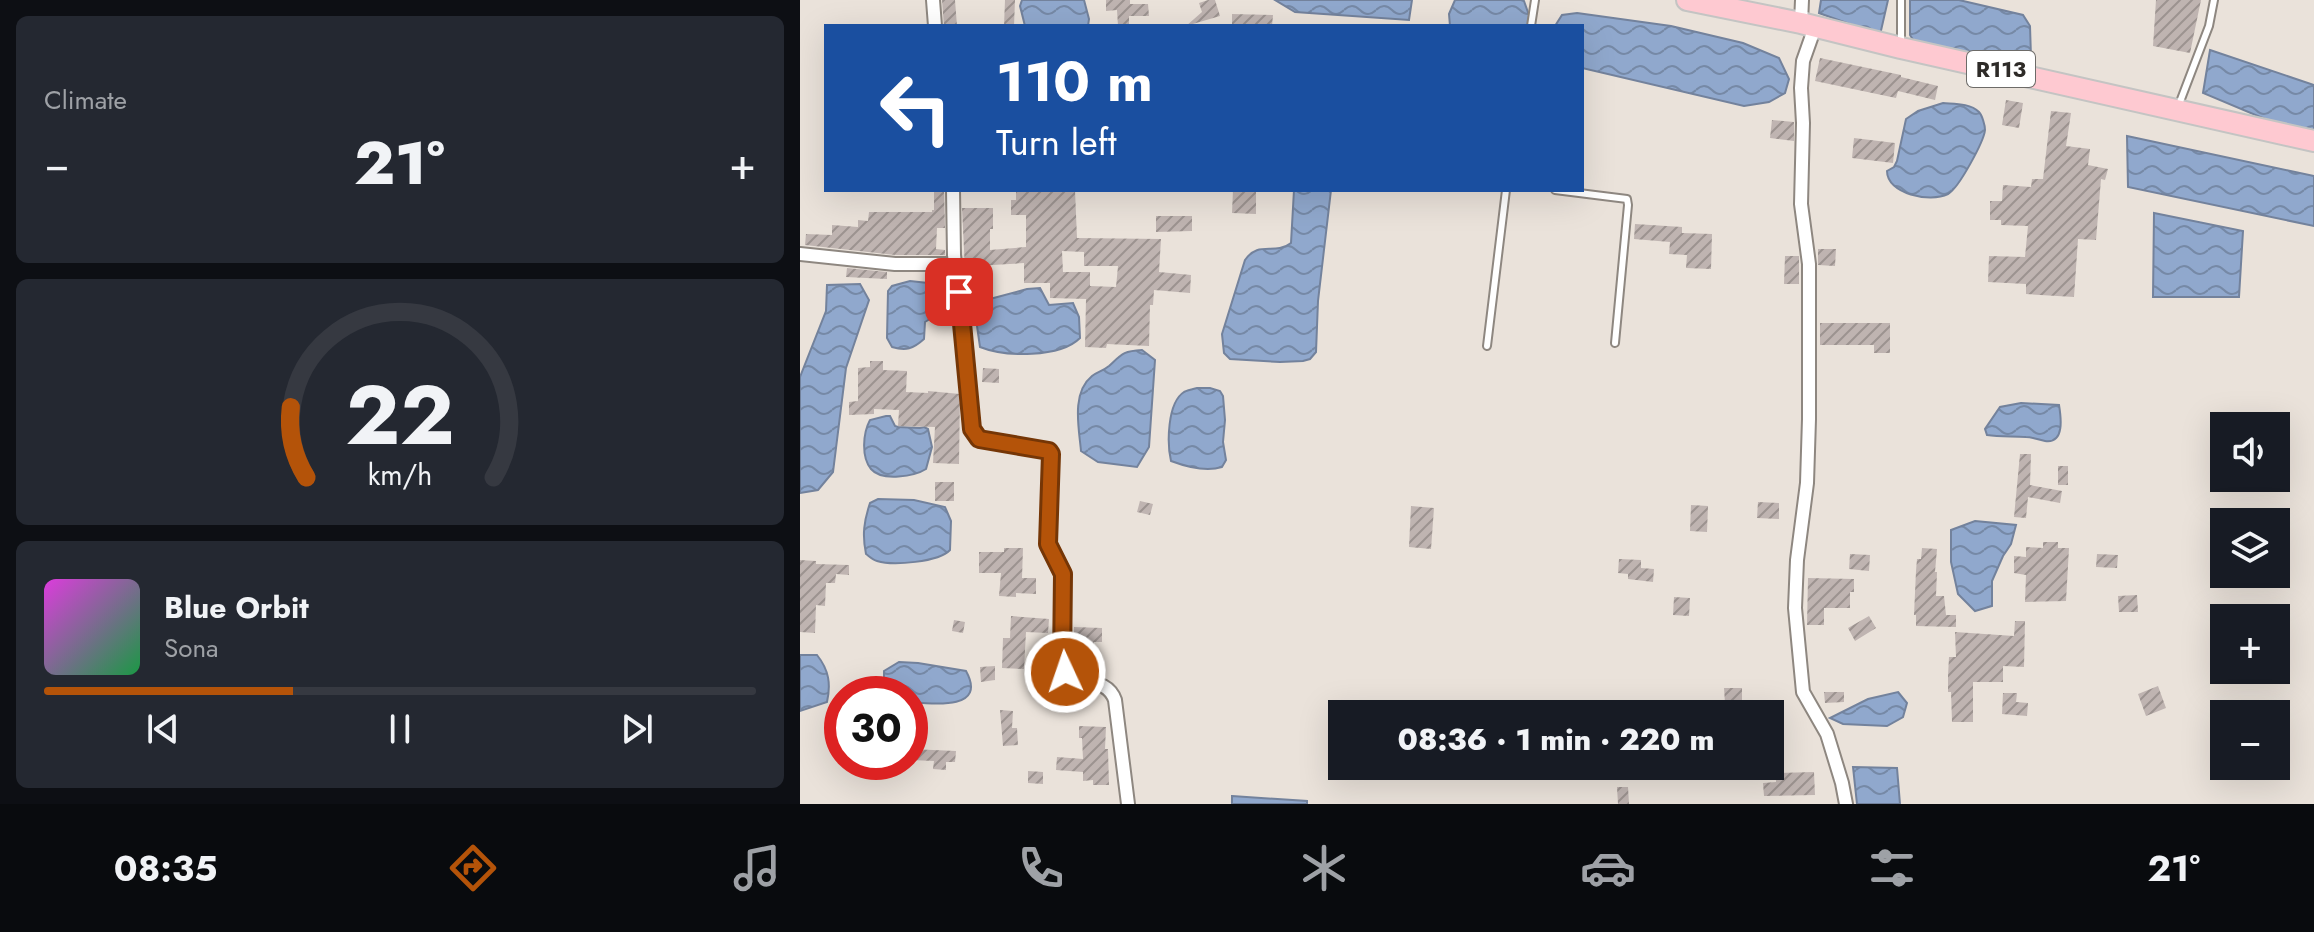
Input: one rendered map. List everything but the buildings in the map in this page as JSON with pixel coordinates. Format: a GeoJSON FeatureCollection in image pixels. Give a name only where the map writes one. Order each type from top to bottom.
{"type":"FeatureCollection","features":[{"type":"Feature","properties":{"kind":"main road","name":"R113"},"geometry":{"type":"LineString","coordinates":[[1687,0],[2314,141]]}},
{"type":"Feature","properties":{"kind":"street"},"geometry":{"type":"LineString","coordinates":[[933,0],[935,24]]}},
{"type":"Feature","properties":{"kind":"street"},"geometry":{"type":"LineString","coordinates":[[1802,0],[1808,25],[1801,88],[1801,204],[1809,264],[1809,419],[1807,483],[1797,560],[1795,608],[1803,692],[1827,734],[1846,804]]}},
{"type":"Feature","properties":{"kind":"street"},"geometry":{"type":"LineString","coordinates":[[953,192],[955,264],[972,429],[979,439],[1049,451],[1051,454],[1048,544],[1063,574],[1062,664],[1070,677],[1106,685],[1112,691],[1128,804]]}},
{"type":"Feature","properties":{"kind":"street"},"geometry":{"type":"LineString","coordinates":[[800,254],[895,264],[955,264]]}},
{"type":"Feature","properties":{"kind":"lane"},"geometry":{"type":"LineString","coordinates":[[1531,24],[1535,0]]}},
{"type":"Feature","properties":{"kind":"lane"},"geometry":{"type":"LineString","coordinates":[[1901,0],[1901,48]]}},
{"type":"Feature","properties":{"kind":"lane"},"geometry":{"type":"LineString","coordinates":[[2177,110],[2209,26],[2214,0]]}},
{"type":"Feature","properties":{"kind":"lane"},"geometry":{"type":"LineString","coordinates":[[1487,346],[1506,192]]}},
{"type":"Feature","properties":{"kind":"lane"},"geometry":{"type":"LineString","coordinates":[[1571,192],[1627,199],[1615,343]]}},
{"type":"Feature","properties":{"kind":"water"},"geometry":{"type":"Polygon","coordinates":[[[1022,0],[1084,0],[1088,24],[1024,24],[1020,6],[1022,0]]]}},
{"type":"Feature","properties":{"kind":"water"},"geometry":{"type":"Polygon","coordinates":[[[1275,0],[1412,0],[1409,20],[1295,12],[1275,0]]]}},
{"type":"Feature","properties":{"kind":"water"},"geometry":{"type":"Polygon","coordinates":[[[1455,0],[1521,0],[1530,18],[1528,24],[1450,24],[1449,14],[1455,0]]]}},
{"type":"Feature","properties":{"kind":"water"},"geometry":{"type":"Polygon","coordinates":[[[1821,0],[1888,0],[1880,35],[1819,13],[1821,0]]]}},
{"type":"Feature","properties":{"kind":"water"},"geometry":{"type":"Polygon","coordinates":[[[1910,0],[1959,0],[2023,15],[2030,26],[2031,57],[2019,64],[1992,55],[1943,51],[1915,43],[1910,35],[1910,0]]]}},
{"type":"Feature","properties":{"kind":"water"},"geometry":{"type":"Polygon","coordinates":[[[1577,13],[1671,26],[1743,43],[1779,58],[1789,79],[1785,93],[1769,102],[1744,106],[1584,68],[1584,24],[1556,24],[1562,15],[1577,13]]]}},
{"type":"Feature","properties":{"kind":"water"},"geometry":{"type":"Polygon","coordinates":[[[2210,50],[2314,85],[2314,135],[2284,127],[2203,93],[2210,50]]]}},
{"type":"Feature","properties":{"kind":"water"},"geometry":{"type":"Polygon","coordinates":[[[1943,103],[1967,105],[1979,112],[1985,130],[1980,144],[1964,174],[1948,194],[1921,197],[1902,191],[1894,186],[1887,171],[1897,161],[1906,119],[1918,111],[1943,103]]]}},
{"type":"Feature","properties":{"kind":"water"},"geometry":{"type":"Polygon","coordinates":[[[2127,136],[2314,176],[2314,226],[2128,187],[2127,136]]]}},
{"type":"Feature","properties":{"kind":"water"},"geometry":{"type":"Polygon","coordinates":[[[1294,192],[1331,192],[1318,301],[1316,352],[1303,361],[1230,359],[1224,353],[1222,334],[1245,260],[1261,249],[1285,247],[1291,243],[1294,192]]]}},
{"type":"Feature","properties":{"kind":"water"},"geometry":{"type":"Polygon","coordinates":[[[2154,213],[2243,231],[2239,297],[2153,297],[2154,213]]]}},
{"type":"Feature","properties":{"kind":"water"},"geometry":{"type":"Polygon","coordinates":[[[910,281],[935,286],[939,300],[938,314],[925,322],[924,339],[920,342],[905,349],[892,347],[887,338],[888,291],[892,286],[910,281]]]}},
{"type":"Feature","properties":{"kind":"water"},"geometry":{"type":"Polygon","coordinates":[[[860,284],[869,300],[846,368],[833,472],[818,490],[800,493],[800,377],[826,311],[827,285],[860,284]]]}},
{"type":"Feature","properties":{"kind":"water"},"geometry":{"type":"Polygon","coordinates":[[[1040,288],[1049,305],[1073,303],[1079,317],[1080,338],[1059,349],[1032,354],[1003,353],[980,347],[977,326],[983,304],[990,299],[1040,288]]]}},
{"type":"Feature","properties":{"kind":"water"},"geometry":{"type":"Polygon","coordinates":[[[1142,350],[1155,360],[1149,447],[1137,467],[1098,462],[1081,451],[1078,411],[1081,392],[1092,376],[1120,356],[1142,350]]]}},
{"type":"Feature","properties":{"kind":"water"},"geometry":{"type":"Polygon","coordinates":[[[1197,388],[1220,391],[1223,396],[1226,460],[1222,467],[1196,468],[1171,461],[1169,435],[1174,405],[1184,392],[1197,388]]]}},
{"type":"Feature","properties":{"kind":"water"},"geometry":{"type":"Polygon","coordinates":[[[2021,403],[2059,405],[2060,429],[2056,438],[2045,441],[1987,435],[1985,429],[2000,407],[2021,403]]]}},
{"type":"Feature","properties":{"kind":"water"},"geometry":{"type":"Polygon","coordinates":[[[890,416],[898,427],[928,429],[932,447],[926,469],[907,476],[890,477],[871,469],[864,452],[866,431],[870,420],[890,416]]]}},
{"type":"Feature","properties":{"kind":"water"},"geometry":{"type":"Polygon","coordinates":[[[878,499],[914,500],[945,507],[951,521],[950,550],[936,557],[904,563],[876,561],[866,554],[866,516],[870,503],[878,499]]]}},
{"type":"Feature","properties":{"kind":"water"},"geometry":{"type":"Polygon","coordinates":[[[1975,521],[2016,525],[2011,544],[1992,581],[1992,606],[1975,611],[1958,594],[1951,562],[1951,530],[1975,521]]]}},
{"type":"Feature","properties":{"kind":"water"},"geometry":{"type":"Polygon","coordinates":[[[800,655],[817,655],[828,676],[824,676],[824,703],[800,711],[800,655]]]}},
{"type":"Feature","properties":{"kind":"water"},"geometry":{"type":"Polygon","coordinates":[[[899,662],[966,671],[971,684],[970,693],[954,702],[928,703],[928,676],[884,676],[884,671],[899,662]]]}},
{"type":"Feature","properties":{"kind":"water"},"geometry":{"type":"Polygon","coordinates":[[[1898,692],[1907,703],[1903,717],[1887,726],[1843,724],[1830,718],[1868,699],[1898,692]]]}},
{"type":"Feature","properties":{"kind":"water"},"geometry":{"type":"Polygon","coordinates":[[[1853,767],[1897,768],[1900,804],[1857,804],[1853,767]]]}},
{"type":"Feature","properties":{"kind":"water"},"geometry":{"type":"Polygon","coordinates":[[[1232,796],[1307,801],[1307,804],[1232,804],[1232,796]]]}},
{"type":"Feature","properties":{"kind":"route"},"geometry":{"type":"LineString","coordinates":[[959,292],[974,435],[990,442],[1005,442],[1051,454],[1048,544],[1063,574],[1062,664],[1065,672]]}}]}
